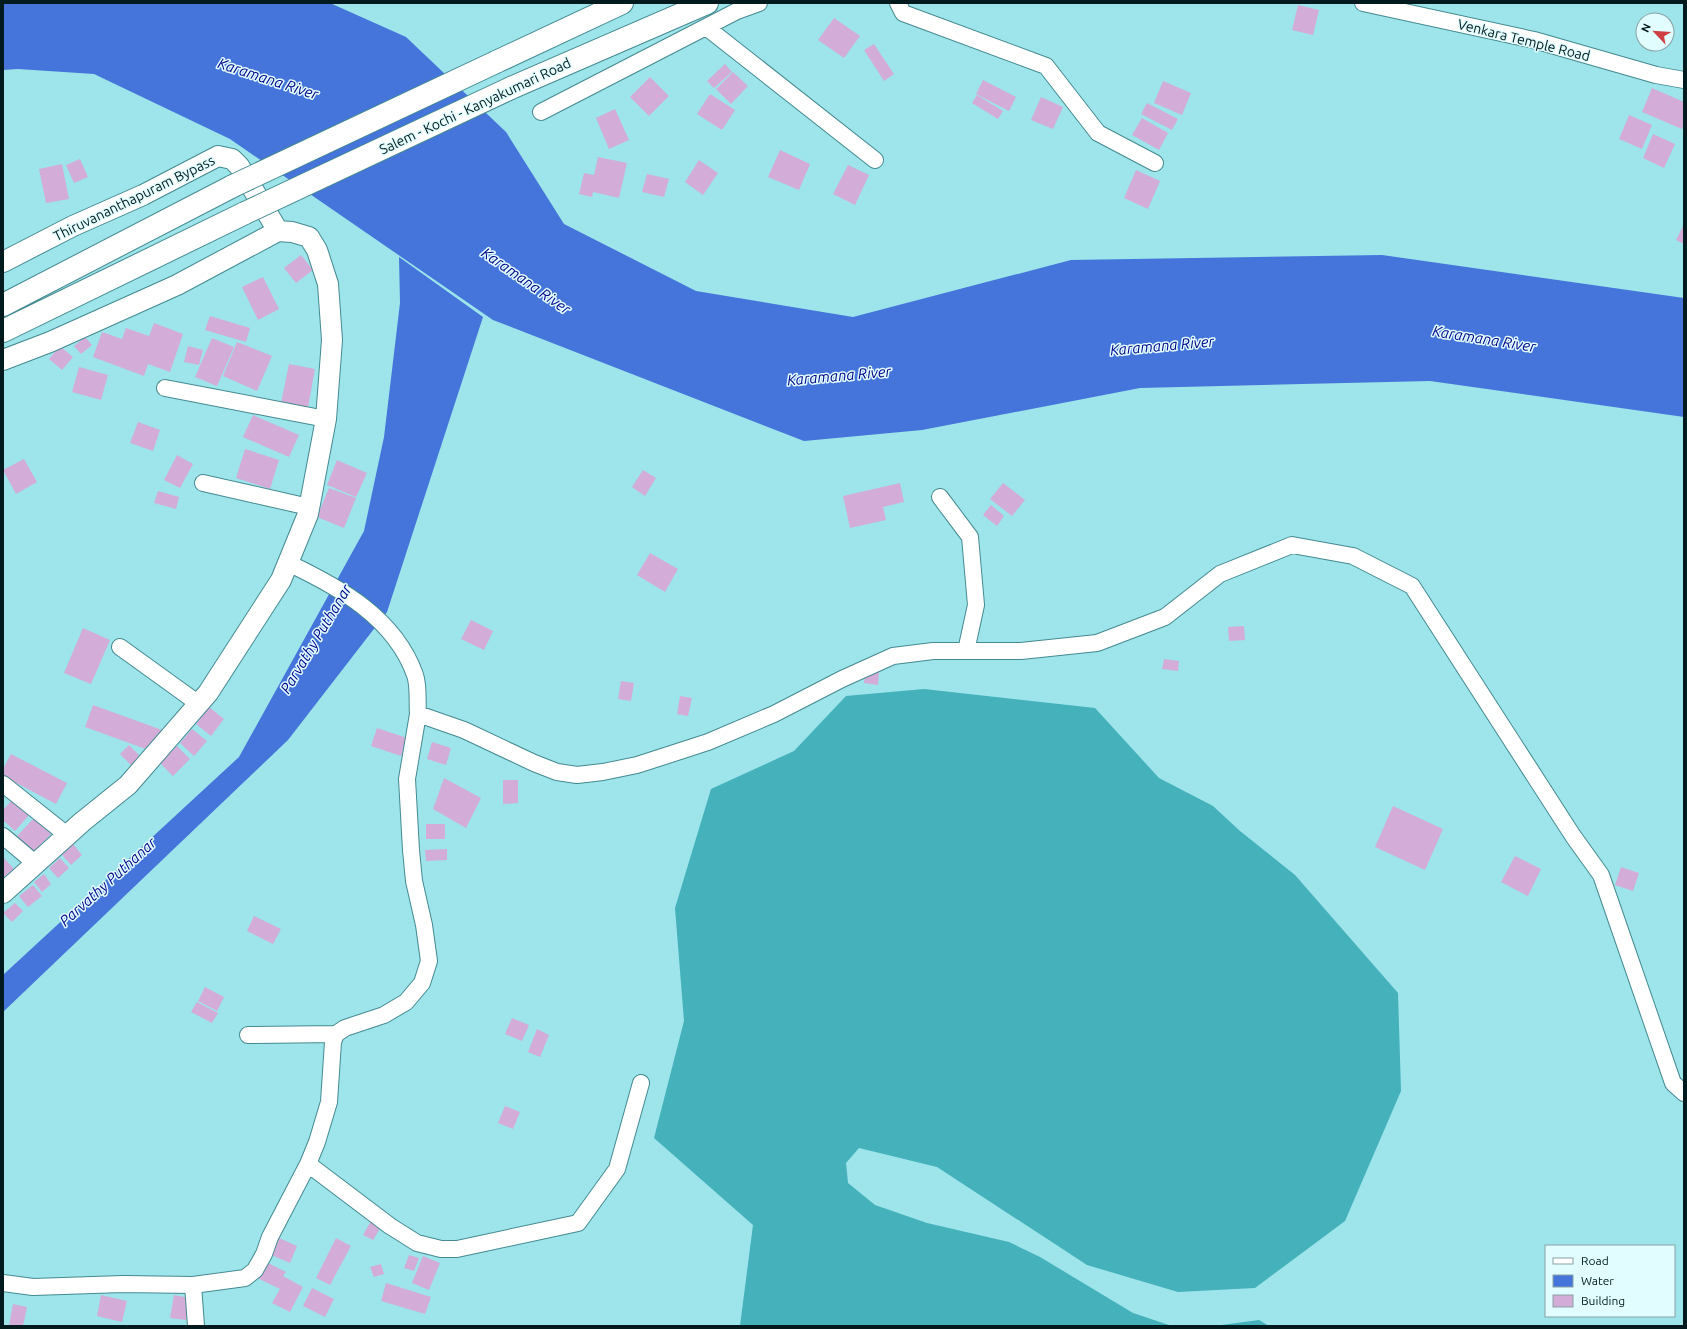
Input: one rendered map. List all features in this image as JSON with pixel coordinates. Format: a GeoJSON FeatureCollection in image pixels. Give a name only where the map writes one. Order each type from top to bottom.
{"type":"FeatureCollection","features":[{"type":"Feature","properties":{"kind":"highway"},"geometry":{"type":"LineString","coordinates":[[3,305],[233,186],[622,3]]}},
{"type":"Feature","properties":{"kind":"highway","name":"Salem - Kochi - Kanyakumari Road"},"geometry":{"type":"LineString","coordinates":[[3,331],[245,213],[511,88],[707,3]]}},
{"type":"Feature","properties":{"kind":"street"},"geometry":{"type":"LineString","coordinates":[[541,112],[737,11],[759,3]]}},
{"type":"Feature","properties":{"kind":"street"},"geometry":{"type":"LineString","coordinates":[[898,3],[903,13],[1046,66],[1098,133],[1155,164]]}},
{"type":"Feature","properties":{"kind":"street","name":"Venkara Temple Road"},"geometry":{"type":"LineString","coordinates":[[1363,3],[1534,40],[1656,75],[1684,80]]}},
{"type":"Feature","properties":{"kind":"street"},"geometry":{"type":"LineString","coordinates":[[706,27],[875,160]]}},
{"type":"Feature","properties":{"kind":"street","name":"Thiruvananthapuram Bypass"},"geometry":{"type":"LineString","coordinates":[[3,262],[73,226],[143,195],[218,156],[232,158],[239,166],[278,231]]}},
{"type":"Feature","properties":{"kind":"street"},"geometry":{"type":"LineString","coordinates":[[3,360],[50,342],[177,285],[278,231],[292,232],[309,237],[317,250],[328,284],[332,340],[326,419],[308,514],[281,580],[208,693],[128,785],[67,835],[3,893]]}},
{"type":"Feature","properties":{"kind":"street"},"geometry":{"type":"LineString","coordinates":[[165,388],[326,419]]}},
{"type":"Feature","properties":{"kind":"street"},"geometry":{"type":"LineString","coordinates":[[203,483],[309,507]]}},
{"type":"Feature","properties":{"kind":"street"},"geometry":{"type":"LineString","coordinates":[[940,497],[970,537],[976,606],[966,651]]}},
{"type":"Feature","properties":{"kind":"street"},"geometry":{"type":"LineString","coordinates":[[418,714],[464,730],[534,763],[557,772],[577,775],[603,772],[637,765],[708,742],[774,714],[842,679],[893,656],[933,651],[1021,651],[1097,643],[1165,617],[1220,574],[1292,545],[1353,556],[1412,586],[1565,823],[1601,875],[1673,1083],[1684,1093]]}},
{"type":"Feature","properties":{"kind":"street"},"geometry":{"type":"LineString","coordinates":[[248,1035],[336,1034],[345,1028],[384,1015],[406,1002],[422,983],[429,962],[413,874],[407,779],[418,714],[415,676],[402,648],[385,627],[356,601],[324,580],[288,563]]}},
{"type":"Feature","properties":{"kind":"street"},"geometry":{"type":"LineString","coordinates":[[120,647],[198,704]]}},
{"type":"Feature","properties":{"kind":"street"},"geometry":{"type":"LineString","coordinates":[[3,784],[67,835]]}},
{"type":"Feature","properties":{"kind":"street"},"geometry":{"type":"LineString","coordinates":[[3,836],[35,863]]}},
{"type":"Feature","properties":{"kind":"street"},"geometry":{"type":"LineString","coordinates":[[3,1283],[33,1287],[123,1284],[193,1285],[245,1278],[255,1270],[264,1254],[270,1237],[308,1164],[317,1142],[329,1102],[333,1042],[336,1034]]}},
{"type":"Feature","properties":{"kind":"street"},"geometry":{"type":"LineString","coordinates":[[308,1164],[390,1226],[417,1243],[441,1249],[457,1249],[578,1223],[617,1169],[641,1083]]}},
{"type":"Feature","properties":{"kind":"street"},"geometry":{"type":"LineString","coordinates":[[193,1285],[196,1326]]}},
{"type":"Feature","properties":{"kind":"shaded area"},"geometry":{"type":"Polygon","coordinates":[[[924,689],[1095,708],[1159,778],[1213,806],[1240,831],[1295,875],[1398,993],[1401,1091],[1345,1221],[1255,1288],[1178,1292],[1087,1265],[937,1167],[859,1148],[846,1163],[848,1183],[875,1205],[927,1223],[1009,1242],[1040,1257],[1133,1313],[1172,1326],[740,1326],[753,1225],[654,1138],[684,1021],[675,908],[711,789],[794,751],[846,696],[924,689]]]}},
{"type":"Feature","properties":{"kind":"shaded area"},"geometry":{"type":"Polygon","coordinates":[[[1259,1320],[1269,1326],[1214,1326],[1259,1320]]]}},
{"type":"Feature","properties":{"kind":"water","name":"Karamana River"},"geometry":{"type":"Polygon","coordinates":[[[3,3],[330,3],[406,37],[506,132],[564,224],[696,291],[853,317],[1071,260],[1382,255],[1684,298],[1684,417],[1430,381],[1140,388],[922,430],[804,441],[493,320],[230,139],[94,74],[18,69],[3,70],[3,3]]]}},
{"type":"Feature","properties":{"kind":"water","name":"Parvathy Puthanar"},"geometry":{"type":"Polygon","coordinates":[[[399,257],[483,317],[387,612],[288,740],[3,1012],[3,975],[239,757],[364,531],[384,437],[400,303],[399,257]]]}},
{"type":"Feature","properties":{"kind":"building"},"geometry":{"type":"Polygon","coordinates":[[[1298,5],[1319,10],[1313,35],[1292,30],[1298,5]]]}},
{"type":"Feature","properties":{"kind":"building"},"geometry":{"type":"Polygon","coordinates":[[[834,18],[860,36],[844,58],[818,40],[834,18]]]}},
{"type":"Feature","properties":{"kind":"building"},"geometry":{"type":"Polygon","coordinates":[[[874,44],[894,74],[884,81],[864,50],[874,44]]]}},
{"type":"Feature","properties":{"kind":"building"},"geometry":{"type":"Polygon","coordinates":[[[725,64],[732,72],[714,88],[707,81],[725,64]]]}},
{"type":"Feature","properties":{"kind":"building"},"geometry":{"type":"Polygon","coordinates":[[[733,72],[748,86],[731,104],[716,89],[733,72]]]}},
{"type":"Feature","properties":{"kind":"building"},"geometry":{"type":"Polygon","coordinates":[[[650,77],[669,96],[649,116],[630,97],[650,77]]]}},
{"type":"Feature","properties":{"kind":"building"},"geometry":{"type":"Polygon","coordinates":[[[983,80],[1016,97],[1009,111],[976,94],[983,80]]]}},
{"type":"Feature","properties":{"kind":"building"},"geometry":{"type":"Polygon","coordinates":[[[1163,81],[1191,93],[1182,115],[1154,103],[1163,81]]]}},
{"type":"Feature","properties":{"kind":"building"},"geometry":{"type":"Polygon","coordinates":[[[1652,88],[1684,102],[1684,123],[1682,129],[1642,112],[1652,88]]]}},
{"type":"Feature","properties":{"kind":"building"},"geometry":{"type":"Polygon","coordinates":[[[710,94],[735,110],[722,130],[697,114],[710,94]]]}},
{"type":"Feature","properties":{"kind":"building"},"geometry":{"type":"Polygon","coordinates":[[[977,95],[1003,111],[998,119],[972,103],[977,95]]]}},
{"type":"Feature","properties":{"kind":"building"},"geometry":{"type":"Polygon","coordinates":[[[1041,97],[1063,107],[1053,129],[1031,120],[1041,97]]]}},
{"type":"Feature","properties":{"kind":"building"},"geometry":{"type":"Polygon","coordinates":[[[1147,103],[1178,119],[1172,130],[1141,114],[1147,103]]]}},
{"type":"Feature","properties":{"kind":"building"},"geometry":{"type":"Polygon","coordinates":[[[615,109],[629,140],[609,149],[596,118],[615,109]]]}},
{"type":"Feature","properties":{"kind":"building"},"geometry":{"type":"Polygon","coordinates":[[[1629,115],[1652,125],[1642,149],[1619,139],[1629,115]]]}},
{"type":"Feature","properties":{"kind":"building"},"geometry":{"type":"Polygon","coordinates":[[[1142,118],[1168,133],[1159,150],[1132,135],[1142,118]]]}},
{"type":"Feature","properties":{"kind":"building"},"geometry":{"type":"Polygon","coordinates":[[[1653,134],[1675,144],[1664,168],[1643,158],[1653,134]]]}},
{"type":"Feature","properties":{"kind":"building"},"geometry":{"type":"Polygon","coordinates":[[[780,150],[810,164],[799,190],[768,177],[780,150]]]}},
{"type":"Feature","properties":{"kind":"building"},"geometry":{"type":"Polygon","coordinates":[[[598,157],[627,163],[619,198],[593,192],[592,197],[579,194],[584,173],[594,175],[598,157]]]}},
{"type":"Feature","properties":{"kind":"building"},"geometry":{"type":"Polygon","coordinates":[[[80,159],[88,177],[74,183],[66,165],[80,159]]]}},
{"type":"Feature","properties":{"kind":"building"},"geometry":{"type":"Polygon","coordinates":[[[699,160],[718,173],[703,195],[685,182],[699,160]]]}},
{"type":"Feature","properties":{"kind":"building"},"geometry":{"type":"Polygon","coordinates":[[[62,164],[69,199],[46,203],[39,169],[62,164]]]}},
{"type":"Feature","properties":{"kind":"building"},"geometry":{"type":"Polygon","coordinates":[[[848,165],[869,175],[855,205],[833,194],[848,165]]]}},
{"type":"Feature","properties":{"kind":"building"},"geometry":{"type":"Polygon","coordinates":[[[1136,170],[1160,181],[1148,209],[1124,198],[1136,170]]]}},
{"type":"Feature","properties":{"kind":"building"},"geometry":{"type":"Polygon","coordinates":[[[647,174],[669,179],[664,197],[642,192],[647,174]]]}},
{"type":"Feature","properties":{"kind":"building"},"geometry":{"type":"Polygon","coordinates":[[[1684,224],[1684,244],[1676,240],[1684,224]]]}},
{"type":"Feature","properties":{"kind":"building"},"geometry":{"type":"Polygon","coordinates":[[[301,255],[313,270],[296,283],[284,268],[301,255]]]}},
{"type":"Feature","properties":{"kind":"building"},"geometry":{"type":"Polygon","coordinates":[[[263,277],[279,309],[258,320],[242,287],[263,277]]]}},
{"type":"Feature","properties":{"kind":"building"},"geometry":{"type":"Polygon","coordinates":[[[210,316],[250,328],[246,342],[205,330],[210,316]]]}},
{"type":"Feature","properties":{"kind":"building"},"geometry":{"type":"Polygon","coordinates":[[[154,323],[183,334],[170,372],[148,364],[144,376],[93,357],[102,332],[122,339],[126,328],[149,336],[154,323]]]}},
{"type":"Feature","properties":{"kind":"building"},"geometry":{"type":"Polygon","coordinates":[[[85,337],[92,345],[81,354],[74,346],[85,337]]]}},
{"type":"Feature","properties":{"kind":"building"},"geometry":{"type":"Polygon","coordinates":[[[212,338],[234,347],[217,386],[195,377],[212,338]]]}},
{"type":"Feature","properties":{"kind":"building"},"geometry":{"type":"Polygon","coordinates":[[[237,342],[272,356],[257,391],[223,376],[237,342]]]}},
{"type":"Feature","properties":{"kind":"building"},"geometry":{"type":"Polygon","coordinates":[[[60,346],[73,357],[62,370],[49,359],[60,346]]]}},
{"type":"Feature","properties":{"kind":"building"},"geometry":{"type":"Polygon","coordinates":[[[188,346],[203,350],[199,365],[184,362],[188,346]]]}},
{"type":"Feature","properties":{"kind":"building"},"geometry":{"type":"Polygon","coordinates":[[[289,364],[315,369],[308,408],[281,403],[289,364]]]}},
{"type":"Feature","properties":{"kind":"building"},"geometry":{"type":"Polygon","coordinates":[[[79,367],[108,375],[101,400],[72,392],[79,367]]]}},
{"type":"Feature","properties":{"kind":"building"},"geometry":{"type":"Polygon","coordinates":[[[253,415],[299,435],[289,457],[243,437],[253,415]]]}},
{"type":"Feature","properties":{"kind":"building"},"geometry":{"type":"Polygon","coordinates":[[[138,422],[160,430],[153,451],[130,443],[138,422]]]}},
{"type":"Feature","properties":{"kind":"building"},"geometry":{"type":"Polygon","coordinates":[[[245,449],[279,460],[270,489],[236,478],[245,449]]]}},
{"type":"Feature","properties":{"kind":"building"},"geometry":{"type":"Polygon","coordinates":[[[177,455],[193,464],[180,488],[164,480],[177,455]]]}},
{"type":"Feature","properties":{"kind":"building"},"geometry":{"type":"Polygon","coordinates":[[[24,459],[37,482],[16,494],[3,470],[24,459]]]}},
{"type":"Feature","properties":{"kind":"building"},"geometry":{"type":"Polygon","coordinates":[[[337,460],[367,473],[356,497],[327,485],[337,460]]]}},
{"type":"Feature","properties":{"kind":"building"},"geometry":{"type":"Polygon","coordinates":[[[643,470],[656,478],[645,496],[632,487],[643,470]]]}},
{"type":"Feature","properties":{"kind":"building"},"geometry":{"type":"Polygon","coordinates":[[[900,483],[904,502],[883,507],[886,520],[850,528],[843,496],[900,483]]]}},
{"type":"Feature","properties":{"kind":"building"},"geometry":{"type":"Polygon","coordinates":[[[1003,483],[1025,500],[1012,516],[990,499],[1003,483]]]}},
{"type":"Feature","properties":{"kind":"building"},"geometry":{"type":"Polygon","coordinates":[[[329,488],[356,498],[344,528],[317,517],[329,488]]]}},
{"type":"Feature","properties":{"kind":"building"},"geometry":{"type":"Polygon","coordinates":[[[158,491],[179,497],[176,509],[154,503],[158,491]]]}},
{"type":"Feature","properties":{"kind":"building"},"geometry":{"type":"Polygon","coordinates":[[[991,505],[1004,516],[997,526],[983,515],[991,505]]]}},
{"type":"Feature","properties":{"kind":"building"},"geometry":{"type":"Polygon","coordinates":[[[650,553],[678,569],[665,592],[637,575],[650,553]]]}},
{"type":"Feature","properties":{"kind":"building"},"geometry":{"type":"Polygon","coordinates":[[[471,620],[493,631],[484,650],[461,639],[471,620]]]}},
{"type":"Feature","properties":{"kind":"building"},"geometry":{"type":"Polygon","coordinates":[[[1244,626],[1245,640],[1229,641],[1228,627],[1244,626]]]}},
{"type":"Feature","properties":{"kind":"building"},"geometry":{"type":"Polygon","coordinates":[[[83,628],[110,640],[91,684],[64,673],[83,628]]]}},
{"type":"Feature","properties":{"kind":"building"},"geometry":{"type":"Polygon","coordinates":[[[1164,659],[1179,661],[1178,671],[1162,669],[1164,659]]]}},
{"type":"Feature","properties":{"kind":"building"},"geometry":{"type":"Polygon","coordinates":[[[865,671],[879,672],[878,685],[864,683],[865,671]]]}},
{"type":"Feature","properties":{"kind":"building"},"geometry":{"type":"Polygon","coordinates":[[[621,681],[634,683],[631,701],[618,699],[621,681]]]}},
{"type":"Feature","properties":{"kind":"building"},"geometry":{"type":"Polygon","coordinates":[[[680,696],[692,698],[688,716],[677,714],[680,696]]]}},
{"type":"Feature","properties":{"kind":"building"},"geometry":{"type":"Polygon","coordinates":[[[93,705],[162,730],[154,752],[85,727],[93,705]]]}},
{"type":"Feature","properties":{"kind":"building"},"geometry":{"type":"Polygon","coordinates":[[[209,707],[224,719],[211,736],[196,724],[209,707]]]}},
{"type":"Feature","properties":{"kind":"building"},"geometry":{"type":"Polygon","coordinates":[[[377,728],[407,738],[401,756],[371,746],[377,728]]]}},
{"type":"Feature","properties":{"kind":"building"},"geometry":{"type":"Polygon","coordinates":[[[192,729],[207,741],[194,756],[180,743],[192,729]]]}},
{"type":"Feature","properties":{"kind":"building"},"geometry":{"type":"Polygon","coordinates":[[[432,742],[451,748],[446,765],[427,759],[432,742]]]}},
{"type":"Feature","properties":{"kind":"building"},"geometry":{"type":"Polygon","coordinates":[[[129,745],[144,760],[135,769],[120,754],[129,745]]]}},
{"type":"Feature","properties":{"kind":"building"},"geometry":{"type":"Polygon","coordinates":[[[177,746],[190,759],[173,776],[160,763],[177,746]]]}},
{"type":"Feature","properties":{"kind":"building"},"geometry":{"type":"Polygon","coordinates":[[[11,754],[67,783],[56,804],[3,776],[3,769],[11,754]]]}},
{"type":"Feature","properties":{"kind":"building"},"geometry":{"type":"Polygon","coordinates":[[[444,778],[481,798],[466,828],[433,809],[444,778]]]}},
{"type":"Feature","properties":{"kind":"building"},"geometry":{"type":"Polygon","coordinates":[[[503,780],[518,780],[518,803],[503,804],[503,780]]]}},
{"type":"Feature","properties":{"kind":"building"},"geometry":{"type":"Polygon","coordinates":[[[14,798],[31,813],[15,831],[3,820],[3,810],[14,798]]]}},
{"type":"Feature","properties":{"kind":"building"},"geometry":{"type":"Polygon","coordinates":[[[1393,806],[1443,829],[1425,870],[1375,847],[1393,806]]]}},
{"type":"Feature","properties":{"kind":"building"},"geometry":{"type":"Polygon","coordinates":[[[34,818],[51,834],[34,852],[17,836],[34,818]]]}},
{"type":"Feature","properties":{"kind":"building"},"geometry":{"type":"Polygon","coordinates":[[[426,824],[445,824],[445,839],[426,839],[426,824]]]}},
{"type":"Feature","properties":{"kind":"building"},"geometry":{"type":"Polygon","coordinates":[[[73,844],[82,855],[71,865],[62,855],[73,844]]]}},
{"type":"Feature","properties":{"kind":"building"},"geometry":{"type":"Polygon","coordinates":[[[447,849],[447,860],[426,861],[425,850],[447,849]]]}},
{"type":"Feature","properties":{"kind":"building"},"geometry":{"type":"Polygon","coordinates":[[[1515,856],[1541,869],[1528,896],[1501,882],[1515,856]]]}},
{"type":"Feature","properties":{"kind":"building"},"geometry":{"type":"Polygon","coordinates":[[[3,857],[14,869],[3,878],[3,857]]]}},
{"type":"Feature","properties":{"kind":"building"},"geometry":{"type":"Polygon","coordinates":[[[60,858],[69,868],[58,878],[49,868],[60,858]]]}},
{"type":"Feature","properties":{"kind":"building"},"geometry":{"type":"Polygon","coordinates":[[[1621,867],[1639,873],[1633,891],[1615,885],[1621,867]]]}},
{"type":"Feature","properties":{"kind":"building"},"geometry":{"type":"Polygon","coordinates":[[[44,874],[51,884],[42,892],[34,882],[44,874]]]}},
{"type":"Feature","properties":{"kind":"building"},"geometry":{"type":"Polygon","coordinates":[[[33,885],[42,896],[28,907],[19,896],[33,885]]]}},
{"type":"Feature","properties":{"kind":"building"},"geometry":{"type":"Polygon","coordinates":[[[15,903],[23,911],[12,922],[3,913],[15,903]]]}},
{"type":"Feature","properties":{"kind":"building"},"geometry":{"type":"Polygon","coordinates":[[[254,916],[281,929],[273,944],[247,931],[254,916]]]}},
{"type":"Feature","properties":{"kind":"building"},"geometry":{"type":"Polygon","coordinates":[[[205,987],[224,997],[217,1011],[198,1001],[205,987]]]}},
{"type":"Feature","properties":{"kind":"building"},"geometry":{"type":"Polygon","coordinates":[[[197,1002],[218,1013],[212,1023],[191,1012],[197,1002]]]}},
{"type":"Feature","properties":{"kind":"building"},"geometry":{"type":"Polygon","coordinates":[[[512,1018],[529,1025],[522,1041],[505,1034],[512,1018]]]}},
{"type":"Feature","properties":{"kind":"building"},"geometry":{"type":"Polygon","coordinates":[[[537,1029],[549,1035],[540,1057],[528,1052],[537,1029]]]}},
{"type":"Feature","properties":{"kind":"building"},"geometry":{"type":"Polygon","coordinates":[[[505,1106],[520,1112],[513,1129],[498,1123],[505,1106]]]}},
{"type":"Feature","properties":{"kind":"building"},"geometry":{"type":"Polygon","coordinates":[[[371,1221],[381,1227],[373,1240],[363,1235],[371,1221]]]}},
{"type":"Feature","properties":{"kind":"building"},"geometry":{"type":"Polygon","coordinates":[[[279,1238],[297,1246],[290,1263],[271,1255],[279,1238]]]}},
{"type":"Feature","properties":{"kind":"building"},"geometry":{"type":"Polygon","coordinates":[[[336,1238],[351,1246],[330,1285],[316,1278],[336,1238]]]}},
{"type":"Feature","properties":{"kind":"building"},"geometry":{"type":"Polygon","coordinates":[[[409,1255],[419,1258],[414,1271],[404,1268],[409,1255]]]}},
{"type":"Feature","properties":{"kind":"building"},"geometry":{"type":"Polygon","coordinates":[[[423,1256],[440,1263],[429,1290],[412,1283],[423,1256]]]}},
{"type":"Feature","properties":{"kind":"building"},"geometry":{"type":"Polygon","coordinates":[[[266,1262],[286,1272],[283,1276],[303,1287],[290,1312],[272,1303],[280,1289],[257,1278],[266,1262]]]}},
{"type":"Feature","properties":{"kind":"building"},"geometry":{"type":"Polygon","coordinates":[[[381,1264],[384,1274],[374,1277],[370,1267],[381,1264]]]}},
{"type":"Feature","properties":{"kind":"building"},"geometry":{"type":"Polygon","coordinates":[[[386,1283],[431,1297],[425,1314],[381,1301],[386,1283]]]}},
{"type":"Feature","properties":{"kind":"building"},"geometry":{"type":"Polygon","coordinates":[[[312,1288],[334,1299],[325,1317],[303,1306],[312,1288]]]}},
{"type":"Feature","properties":{"kind":"building"},"geometry":{"type":"Polygon","coordinates":[[[101,1295],[127,1301],[122,1322],[97,1316],[101,1295]]]}},
{"type":"Feature","properties":{"kind":"building"},"geometry":{"type":"Polygon","coordinates":[[[174,1295],[190,1298],[186,1320],[170,1318],[174,1295]]]}},
{"type":"Feature","properties":{"kind":"building"},"geometry":{"type":"Polygon","coordinates":[[[13,1304],[27,1307],[23,1326],[9,1326],[13,1304]]]}}]}
